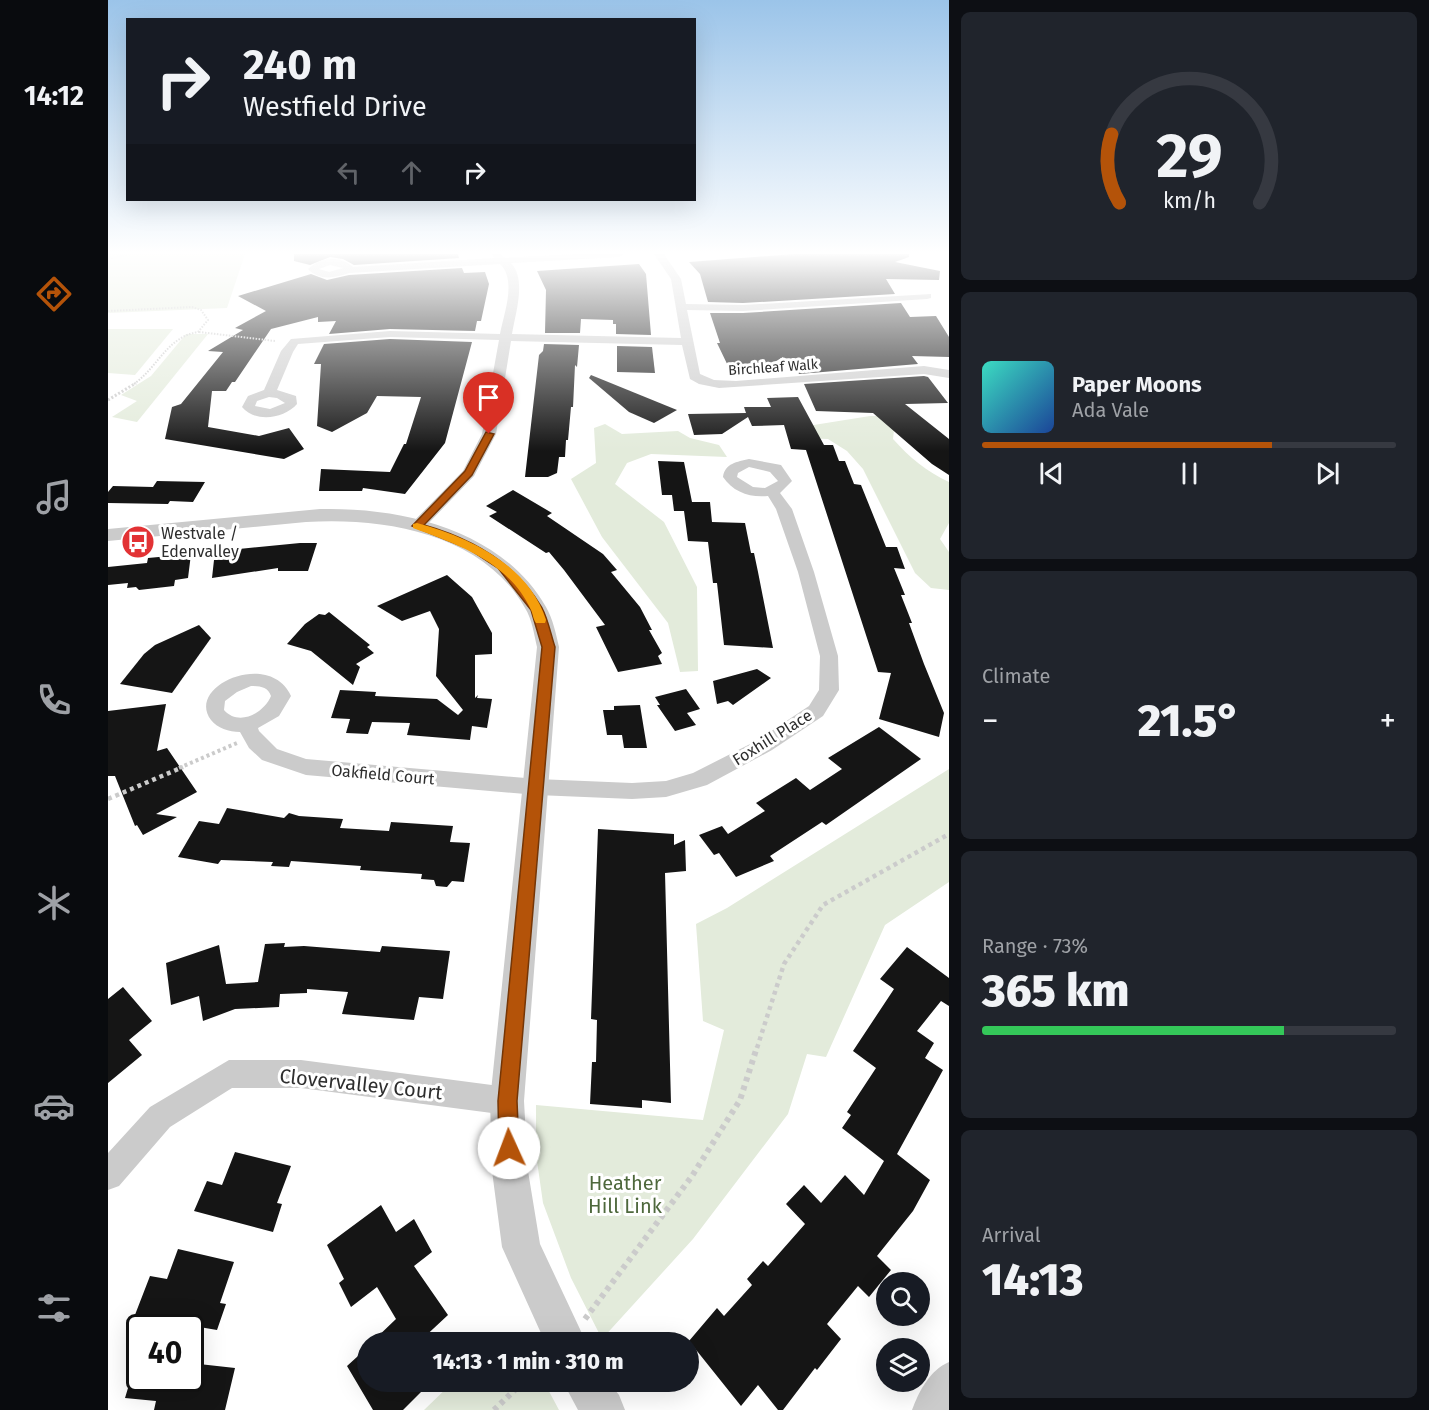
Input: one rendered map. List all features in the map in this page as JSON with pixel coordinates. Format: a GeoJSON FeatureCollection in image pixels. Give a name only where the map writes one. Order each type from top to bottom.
{"type":"FeatureCollection","features":[{"type":"Feature","properties":{"kind":"street"},"geometry":{"type":"LineString","coordinates":[[417,526],[469,473],[489,434],[509,320]]}},
{"type":"Feature","properties":{"kind":"street","name":"Birchleaf Walk"},"geometry":{"type":"LineString","coordinates":[[682,320],[694,375],[708,383],[722,385],[924,370],[949,374]]}},
{"type":"Feature","properties":{"kind":"street"},"geometry":{"type":"LineString","coordinates":[[269,393],[286,351],[295,341],[390,334],[686,342]]}},
{"type":"Feature","properties":{"kind":"street","name":"Foxhill Place"},"geometry":{"type":"LineString","coordinates":[[537,787],[632,791],[666,789],[709,774],[765,745],[816,711],[829,690],[829,657],[802,562],[784,509],[772,491]]}},
{"type":"Feature","properties":{"kind":"street"},"geometry":{"type":"LineString","coordinates":[[108,535],[309,516],[347,515],[391,520],[440,533],[472,547],[502,566],[537,609],[548,647],[507,1101],[510,1171],[520,1247],[561,1332]]}},
{"type":"Feature","properties":{"kind":"street","name":"Oakfield Court"},"geometry":{"type":"LineString","coordinates":[[248,730],[255,744],[274,758],[306,767],[537,787]]}},
{"type":"Feature","properties":{"kind":"street","name":"Clovervalley Court"},"geometry":{"type":"LineString","coordinates":[[108,1175],[160,1117],[229,1074],[301,1074],[507,1101]]}},
{"type":"Feature","properties":{"kind":"street"},"geometry":{"type":"LineString","coordinates":[[929,1410],[949,1379]]}},
{"type":"Feature","properties":{"kind":"street"},"geometry":{"type":"LineString","coordinates":[[591,1392],[604,1410]]}},
{"type":"Feature","properties":{"kind":"path"},"geometry":{"type":"LineString","coordinates":[[198,332],[208,320]]}},
{"type":"Feature","properties":{"kind":"path"},"geometry":{"type":"LineString","coordinates":[[108,400],[148,372],[177,337],[185,333],[198,332],[270,341],[295,341]]}},
{"type":"Feature","properties":{"kind":"path"},"geometry":{"type":"LineString","coordinates":[[108,799],[248,730]]}},
{"type":"Feature","properties":{"kind":"path"},"geometry":{"type":"LineString","coordinates":[[574,1332],[692,1176],[740,1100],[784,964],[823,905],[949,834]]}},
{"type":"Feature","properties":{"kind":"path"},"geometry":{"type":"LineString","coordinates":[[494,1410],[513,1392]]}},
{"type":"Feature","properties":{"kind":"green space"},"geometry":{"type":"Polygon","coordinates":[[[108,329],[173,329],[135,375],[108,373],[108,329]]]}},
{"type":"Feature","properties":{"kind":"green space"},"geometry":{"type":"Polygon","coordinates":[[[186,334],[208,334],[137,422],[112,417],[137,401],[121,395],[151,376],[186,334]]]}},
{"type":"Feature","properties":{"kind":"green space"},"geometry":{"type":"Polygon","coordinates":[[[870,416],[911,416],[894,430],[893,439],[919,464],[949,482],[949,523],[940,539],[949,552],[949,590],[931,588],[915,573],[863,469],[847,451],[828,439],[799,438],[795,428],[870,416]]]}},
{"type":"Feature","properties":{"kind":"green space"},"geometry":{"type":"Polygon","coordinates":[[[605,424],[622,434],[678,431],[690,438],[719,445],[727,457],[651,454],[627,463],[615,484],[664,522],[697,587],[698,671],[680,672],[668,623],[602,537],[571,479],[596,463],[594,428],[605,424]]]}},
{"type":"Feature","properties":{"kind":"green space","name":"Heather Hill Link"},"geometry":{"type":"Polygon","coordinates":[[[949,769],[949,882],[885,925],[826,1057],[807,1054],[788,1114],[693,1239],[608,1332],[598,1332],[571,1278],[543,1203],[536,1154],[536,1105],[703,1120],[724,1030],[703,1021],[696,924],[727,908],[949,769]]]}},
{"type":"Feature","properties":{"kind":"green space"},"geometry":{"type":"Polygon","coordinates":[[[443,1392],[549,1392],[559,1410],[424,1410],[443,1392]]]}},
{"type":"Feature","properties":{"kind":"building"},"geometry":{"type":"Polygon","coordinates":[[[250,320],[307,320],[271,329],[235,382],[232,382],[226,391],[212,391],[208,427],[259,436],[289,428],[304,449],[284,459],[165,439],[172,407],[181,404],[223,352],[208,351],[243,330],[235,328],[250,320]]]}},
{"type":"Feature","properties":{"kind":"building"},"geometry":{"type":"Polygon","coordinates":[[[318,320],[481,320],[477,321],[475,331],[390,329],[329,334],[336,321],[318,322],[318,320]]]}},
{"type":"Feature","properties":{"kind":"building"},"geometry":{"type":"Polygon","coordinates":[[[545,320],[581,320],[580,333],[545,333],[545,320]]]}},
{"type":"Feature","properties":{"kind":"building"},"geometry":{"type":"Polygon","coordinates":[[[607,320],[650,320],[651,335],[616,334],[616,324],[613,324],[613,320],[607,320]]]}},
{"type":"Feature","properties":{"kind":"building"},"geometry":{"type":"Polygon","coordinates":[[[712,320],[938,320],[949,337],[949,357],[912,356],[918,364],[799,374],[794,363],[786,363],[783,357],[756,373],[754,369],[730,370],[717,343],[720,343],[712,320]]]}},
{"type":"Feature","properties":{"kind":"building"},"geometry":{"type":"Polygon","coordinates":[[[390,339],[472,342],[445,443],[405,494],[363,488],[362,491],[319,491],[321,469],[390,472],[406,444],[421,397],[377,396],[367,413],[332,432],[317,426],[321,364],[314,364],[324,344],[390,339]]]}},
{"type":"Feature","properties":{"kind":"building"},"geometry":{"type":"Polygon","coordinates":[[[544,344],[579,345],[577,367],[575,365],[573,407],[571,407],[565,457],[559,457],[557,473],[548,477],[525,477],[539,355],[543,351],[544,344]]]}},
{"type":"Feature","properties":{"kind":"building"},"geometry":{"type":"Polygon","coordinates":[[[617,346],[652,347],[655,373],[617,372],[617,346]]]}},
{"type":"Feature","properties":{"kind":"building"},"geometry":{"type":"Polygon","coordinates":[[[591,375],[677,410],[654,423],[629,412],[589,378],[591,375]]]}},
{"type":"Feature","properties":{"kind":"building"},"geometry":{"type":"Polygon","coordinates":[[[928,377],[948,403],[905,404],[949,439],[949,475],[932,464],[873,413],[816,411],[804,384],[928,377]]]}},
{"type":"Feature","properties":{"kind":"building"},"geometry":{"type":"Polygon","coordinates":[[[798,397],[824,445],[833,445],[839,461],[845,461],[854,484],[861,485],[886,547],[897,547],[905,569],[894,568],[905,595],[901,595],[912,623],[909,623],[944,713],[939,737],[879,719],[891,673],[878,672],[806,450],[791,449],[784,425],[752,426],[748,417],[722,434],[694,435],[688,414],[746,413],[744,407],[771,407],[767,398],[798,397]]]}},
{"type":"Feature","properties":{"kind":"building"},"geometry":{"type":"Polygon","coordinates":[[[658,461],[684,462],[692,502],[710,502],[712,522],[745,523],[751,553],[754,553],[773,648],[724,645],[717,583],[713,583],[708,542],[688,541],[684,511],[674,511],[672,495],[662,495],[658,461]]]}},
{"type":"Feature","properties":{"kind":"building"},"geometry":{"type":"Polygon","coordinates":[[[157,481],[205,482],[193,502],[108,503],[108,492],[113,486],[153,487],[157,481]]]}},
{"type":"Feature","properties":{"kind":"building"},"geometry":{"type":"Polygon","coordinates":[[[513,490],[552,513],[547,516],[603,554],[617,570],[611,572],[640,607],[652,630],[649,630],[662,653],[658,656],[662,664],[618,672],[596,627],[605,625],[564,570],[549,552],[546,553],[489,516],[497,512],[486,506],[513,490]]]}},
{"type":"Feature","properties":{"kind":"building"},"geometry":{"type":"Polygon","coordinates":[[[317,543],[308,571],[278,571],[278,568],[212,578],[214,560],[228,559],[229,550],[317,543]]]}},
{"type":"Feature","properties":{"kind":"building"},"geometry":{"type":"Polygon","coordinates":[[[191,554],[188,578],[175,580],[174,586],[139,590],[136,587],[127,588],[128,583],[108,585],[108,567],[147,563],[148,558],[191,554]]]}},
{"type":"Feature","properties":{"kind":"building"},"geometry":{"type":"Polygon","coordinates":[[[447,575],[472,597],[492,633],[492,654],[475,655],[475,698],[478,695],[477,698],[492,699],[487,728],[472,726],[470,740],[407,735],[410,723],[372,722],[368,734],[346,733],[350,719],[331,718],[340,690],[376,692],[375,696],[437,699],[458,715],[463,710],[436,676],[439,629],[430,611],[402,621],[377,606],[447,575]]]}},
{"type":"Feature","properties":{"kind":"building"},"geometry":{"type":"Polygon","coordinates":[[[329,612],[370,645],[367,647],[374,653],[356,664],[360,667],[353,685],[311,651],[287,644],[305,624],[319,614],[325,615],[329,612]]]}},
{"type":"Feature","properties":{"kind":"building"},"geometry":{"type":"Polygon","coordinates":[[[199,625],[211,638],[172,693],[120,684],[144,654],[155,645],[199,625]]]}},
{"type":"Feature","properties":{"kind":"building"},"geometry":{"type":"Polygon","coordinates":[[[757,669],[771,678],[733,705],[728,701],[717,704],[713,681],[757,669]]]}},
{"type":"Feature","properties":{"kind":"building"},"geometry":{"type":"Polygon","coordinates":[[[686,689],[700,709],[687,713],[696,725],[675,731],[657,705],[660,705],[655,697],[686,689]]]}},
{"type":"Feature","properties":{"kind":"building"},"geometry":{"type":"Polygon","coordinates":[[[166,704],[157,751],[167,748],[197,792],[156,814],[177,817],[143,835],[137,825],[135,826],[115,776],[108,776],[108,711],[166,704]]]}},
{"type":"Feature","properties":{"kind":"building"},"geometry":{"type":"Polygon","coordinates":[[[640,705],[647,748],[624,748],[622,735],[607,735],[603,710],[614,710],[614,706],[640,705]]]}},
{"type":"Feature","properties":{"kind":"building"},"geometry":{"type":"Polygon","coordinates":[[[879,727],[921,759],[826,825],[822,822],[770,856],[774,861],[736,877],[719,853],[714,855],[699,835],[722,826],[728,834],[765,811],[756,803],[796,778],[810,790],[842,769],[828,758],[879,727]]]}},
{"type":"Feature","properties":{"kind":"building"},"geometry":{"type":"Polygon","coordinates":[[[227,808],[284,818],[289,813],[299,816],[343,819],[340,828],[389,831],[391,822],[453,826],[450,842],[470,843],[464,882],[452,881],[447,887],[436,886],[434,880],[421,879],[422,874],[360,870],[361,866],[291,861],[289,867],[271,866],[273,862],[221,860],[218,864],[178,857],[199,821],[219,824],[227,808]]]}},
{"type":"Feature","properties":{"kind":"building"},"geometry":{"type":"Polygon","coordinates":[[[598,829],[674,834],[674,845],[685,840],[686,871],[665,873],[671,1103],[642,1100],[642,1108],[590,1104],[592,1062],[596,1062],[597,1020],[591,1019],[598,829]]]}},
{"type":"Feature","properties":{"kind":"building"},"geometry":{"type":"Polygon","coordinates":[[[285,943],[284,947],[304,946],[380,952],[382,946],[450,951],[443,999],[419,997],[414,1020],[342,1014],[348,992],[307,989],[307,993],[280,994],[279,1007],[235,1009],[203,1021],[199,996],[171,1005],[166,963],[219,945],[226,984],[258,982],[265,944],[285,943]]]}},
{"type":"Feature","properties":{"kind":"building"},"geometry":{"type":"Polygon","coordinates":[[[907,947],[949,978],[949,1006],[941,1001],[917,1031],[934,1043],[925,1058],[943,1070],[897,1154],[930,1180],[913,1211],[877,1256],[891,1270],[876,1272],[876,1288],[869,1297],[858,1286],[827,1324],[841,1339],[817,1370],[815,1368],[783,1410],[778,1410],[758,1385],[741,1406],[699,1354],[699,1332],[697,1332],[717,1308],[724,1316],[752,1285],[747,1279],[763,1261],[768,1266],[805,1224],[786,1204],[804,1185],[821,1203],[845,1175],[864,1195],[884,1161],[842,1128],[851,1115],[847,1112],[876,1068],[853,1051],[894,989],[880,979],[907,947]]]}},
{"type":"Feature","properties":{"kind":"building"},"geometry":{"type":"Polygon","coordinates":[[[123,987],[152,1021],[129,1040],[142,1055],[108,1083],[108,999],[123,987]]]}},
{"type":"Feature","properties":{"kind":"building"},"geometry":{"type":"Polygon","coordinates":[[[235,1152],[291,1166],[277,1203],[282,1204],[273,1232],[194,1211],[207,1181],[222,1185],[235,1152]]]}},
{"type":"Feature","properties":{"kind":"building"},"geometry":{"type":"Polygon","coordinates":[[[381,1205],[396,1232],[414,1219],[432,1252],[414,1266],[448,1315],[430,1332],[382,1332],[396,1319],[377,1287],[351,1307],[339,1283],[344,1279],[327,1245],[381,1205]]]}},
{"type":"Feature","properties":{"kind":"building"},"geometry":{"type":"Polygon","coordinates":[[[178,1249],[234,1262],[220,1303],[226,1304],[217,1330],[204,1328],[204,1314],[135,1314],[150,1276],[167,1279],[178,1249]]]}},
{"type":"Feature","properties":{"kind":"building"},"geometry":{"type":"Polygon","coordinates":[[[357,1357],[357,1383],[347,1366],[357,1357]]]}},
{"type":"Feature","properties":{"kind":"building"},"geometry":{"type":"Polygon","coordinates":[[[204,1365],[235,1368],[225,1410],[154,1410],[156,1401],[125,1398],[127,1392],[204,1392],[204,1365]]]}},
{"type":"Feature","properties":{"kind":"building"},"geometry":{"type":"Polygon","coordinates":[[[362,1392],[421,1392],[403,1410],[373,1410],[362,1392]]]}},
{"type":"Feature","properties":{"kind":"slow traffic"},"geometry":{"type":"LineString","coordinates":[[417,526],[472,547],[502,566],[537,609],[540,620]]}},
{"type":"Feature","properties":{"kind":"place","name":"Westvale / Edenvalley"},"geometry":{"type":"Point","coordinates":[138,542]}},
{"type":"Feature","properties":{"kind":"route"},"geometry":{"type":"LineString","coordinates":[[489,434],[469,473],[417,526],[472,547],[502,566],[537,609],[548,647],[507,1101],[509,1148]]}}]}
